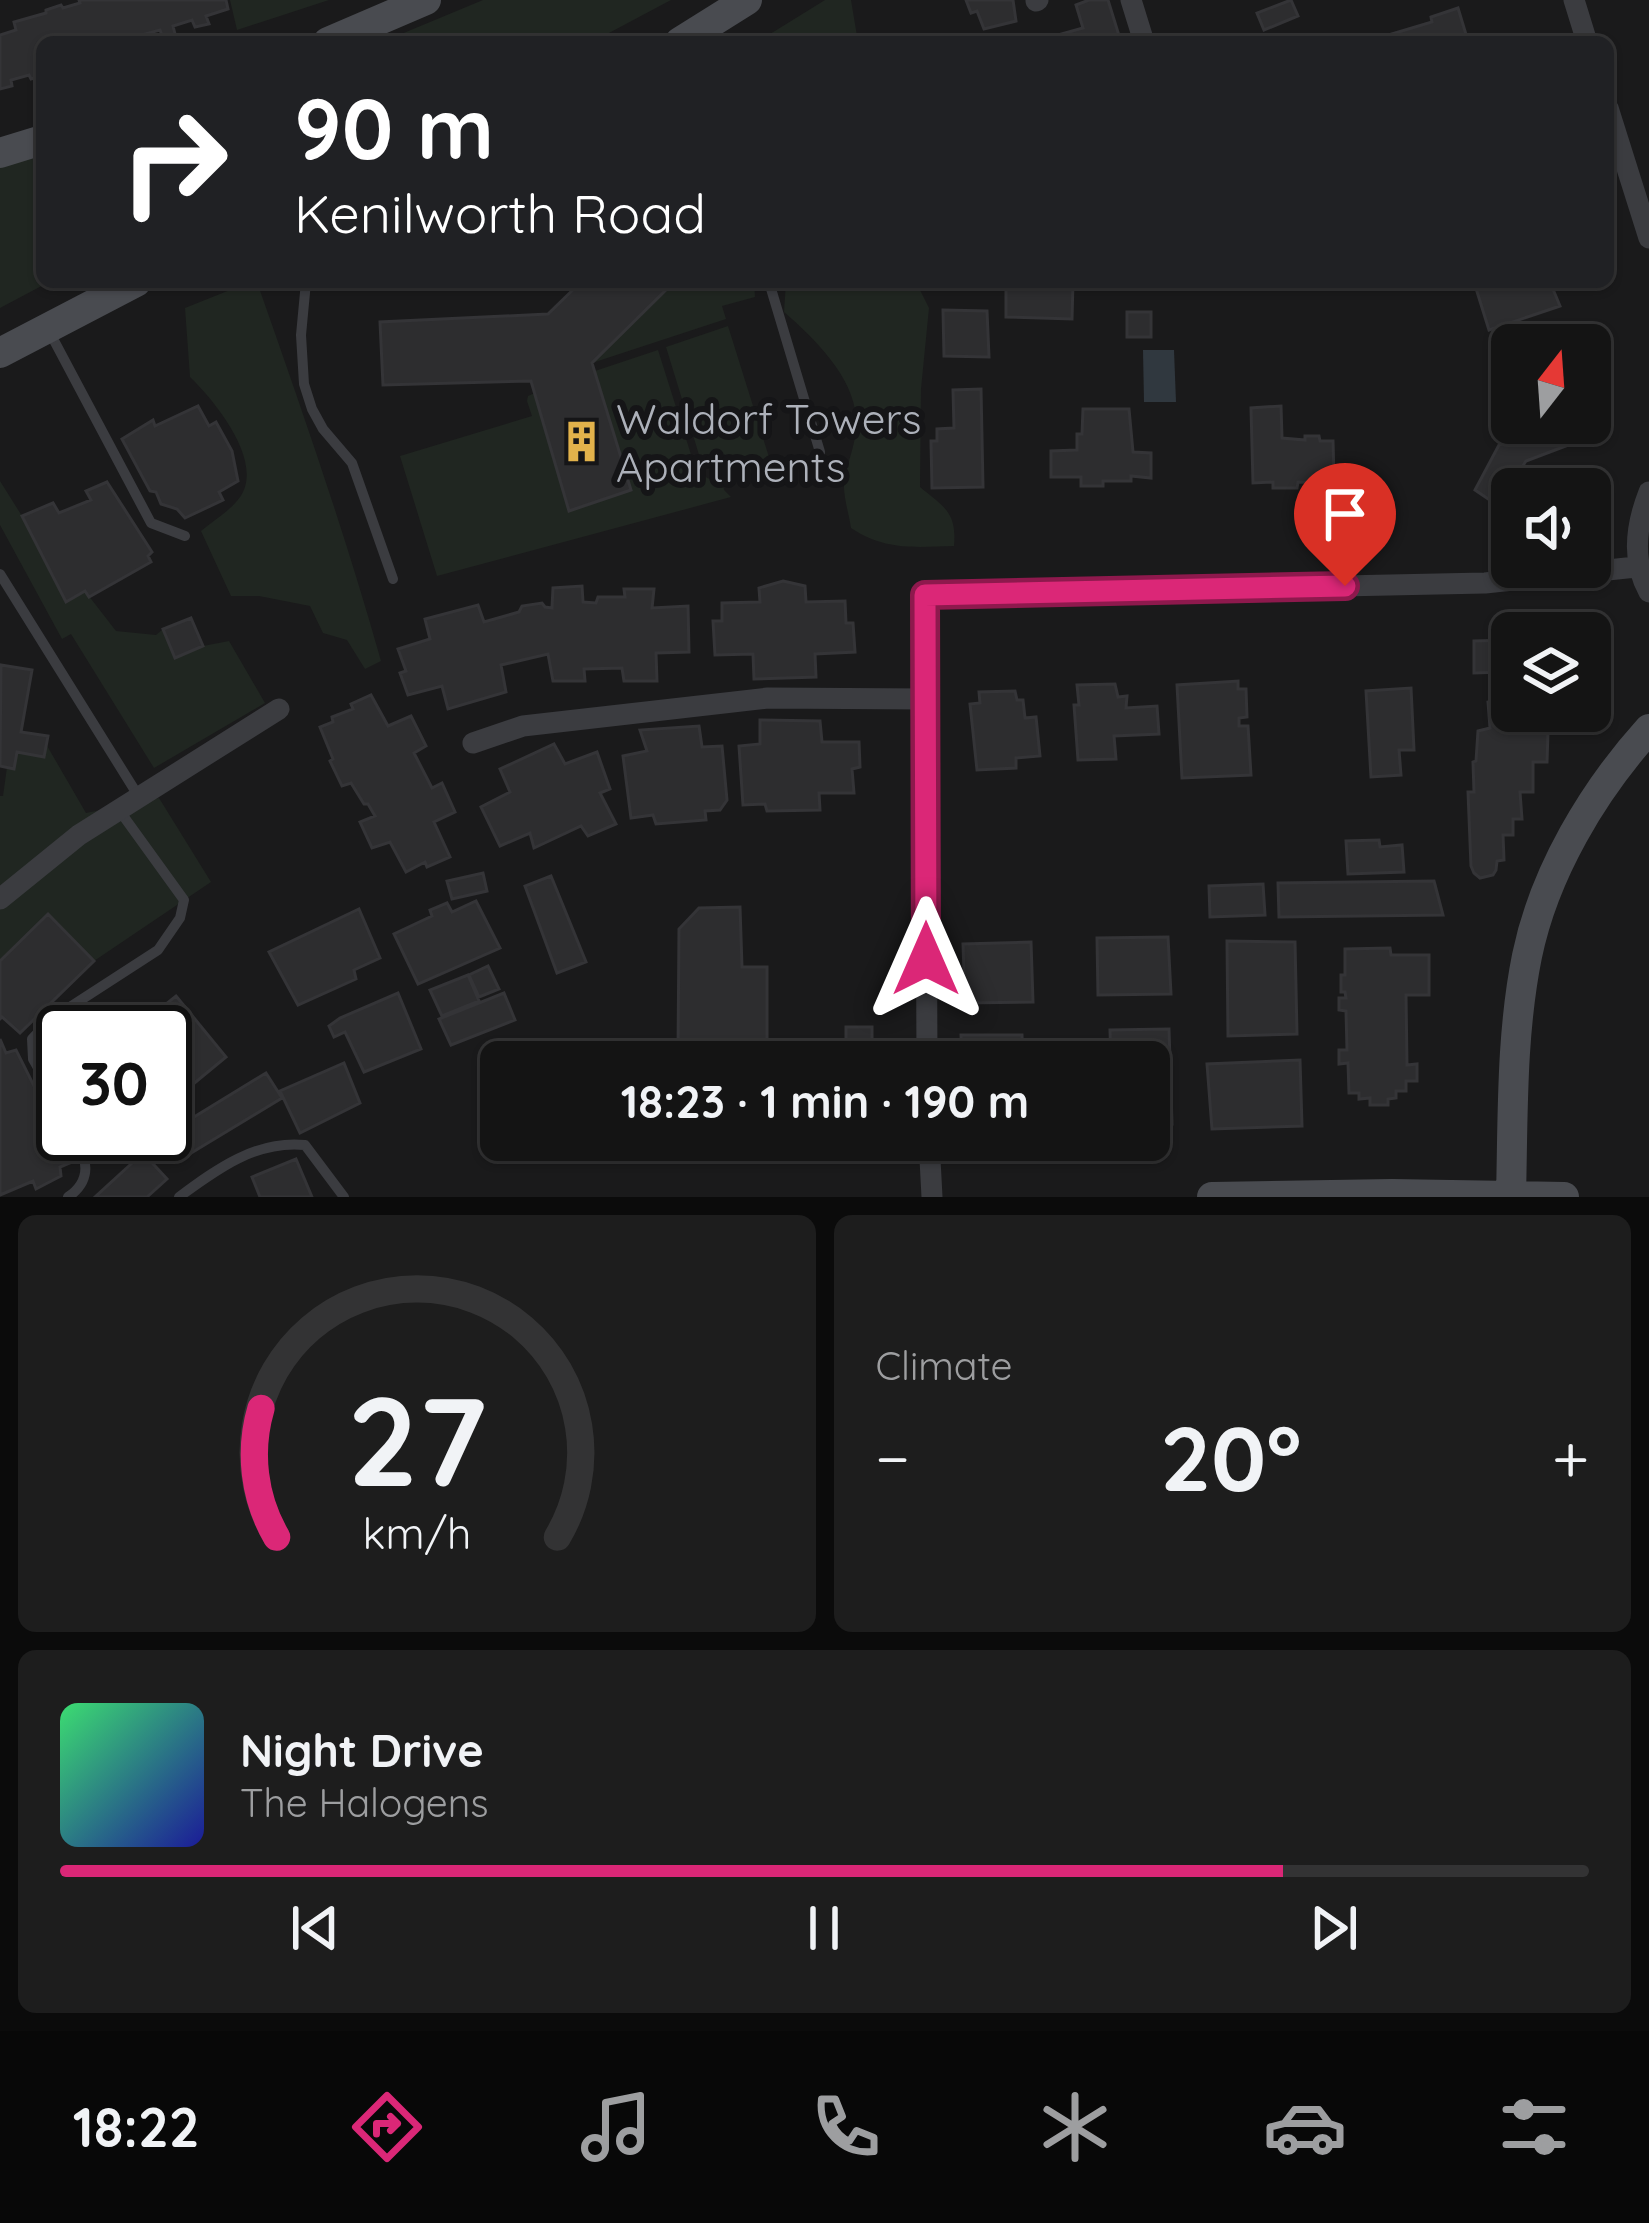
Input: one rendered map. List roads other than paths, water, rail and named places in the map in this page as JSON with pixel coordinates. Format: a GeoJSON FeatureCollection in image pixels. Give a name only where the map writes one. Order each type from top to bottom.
{"type":"FeatureCollection","features":[{"type":"Feature","properties":{"kind":"main road"},"geometry":{"type":"LineString","coordinates":[[342,36],[426,0]]}},
{"type":"Feature","properties":{"kind":"main road"},"geometry":{"type":"LineString","coordinates":[[690,36],[747,0]]}},
{"type":"Feature","properties":{"kind":"main road"},"geometry":{"type":"LineString","coordinates":[[0,154],[36,142]]}},
{"type":"Feature","properties":{"kind":"main road"},"geometry":{"type":"LineString","coordinates":[[0,353],[125,288]]}},
{"type":"Feature","properties":{"kind":"main road"},"geometry":{"type":"LineString","coordinates":[[1510,1196],[1517,1021],[1534,930],[1576,831],[1613,772],[1649,728]]}},
{"type":"Feature","properties":{"kind":"main road"},"geometry":{"type":"LineString","coordinates":[[1212,1197],[1564,1197]]}},
{"type":"Feature","properties":{"kind":"street"},"geometry":{"type":"LineString","coordinates":[[1131,0],[1142,36]]}},
{"type":"Feature","properties":{"kind":"street"},"geometry":{"type":"LineString","coordinates":[[1574,0],[1585,36]]}},
{"type":"Feature","properties":{"kind":"street"},"geometry":{"type":"LineString","coordinates":[[1614,127],[1649,238]]}},
{"type":"Feature","properties":{"kind":"street"},"geometry":{"type":"LineString","coordinates":[[1649,492],[1639,517],[1636,567],[1649,592]]}},
{"type":"Feature","properties":{"kind":"street"},"geometry":{"type":"LineString","coordinates":[[927,1041],[925,595],[1485,584],[1636,567]]}},
{"type":"Feature","properties":{"kind":"street"},"geometry":{"type":"LineString","coordinates":[[472,743],[523,725],[767,698],[925,698]]}},
{"type":"Feature","properties":{"kind":"street"},"geometry":{"type":"LineString","coordinates":[[0,899],[79,835],[278,710]]}},
{"type":"Feature","properties":{"kind":"street"},"geometry":{"type":"LineString","coordinates":[[930,1161],[932,1197]]}},
{"type":"Feature","properties":{"kind":"lane"},"geometry":{"type":"LineString","coordinates":[[305,288],[301,335],[308,397],[323,429],[352,464],[392,580]]}},
{"type":"Feature","properties":{"kind":"lane"},"geometry":{"type":"LineString","coordinates":[[771,288],[820,452]]}},
{"type":"Feature","properties":{"kind":"lane"},"geometry":{"type":"LineString","coordinates":[[48,328],[151,523],[185,536]]}},
{"type":"Feature","properties":{"kind":"lane"},"geometry":{"type":"LineString","coordinates":[[0,574],[139,797]]}},
{"type":"Feature","properties":{"kind":"lane"},"geometry":{"type":"LineString","coordinates":[[74,1005],[158,950],[180,918],[184,900],[118,809]]}},
{"type":"Feature","properties":{"kind":"lane"},"geometry":{"type":"LineString","coordinates":[[36,1035],[32,1039],[36,1064]]}},
{"type":"Feature","properties":{"kind":"lane"},"geometry":{"type":"LineString","coordinates":[[179,1197],[218,1168],[285,1143],[305,1145],[344,1197]]}},
{"type":"Feature","properties":{"kind":"lane"},"geometry":{"type":"LineString","coordinates":[[68,1197],[86,1177],[86,1161]]}},
{"type":"Feature","properties":{"kind":"place","name":"Waldorf Towers Apartments"},"geometry":{"type":"Point","coordinates":[582,442]}}]}
